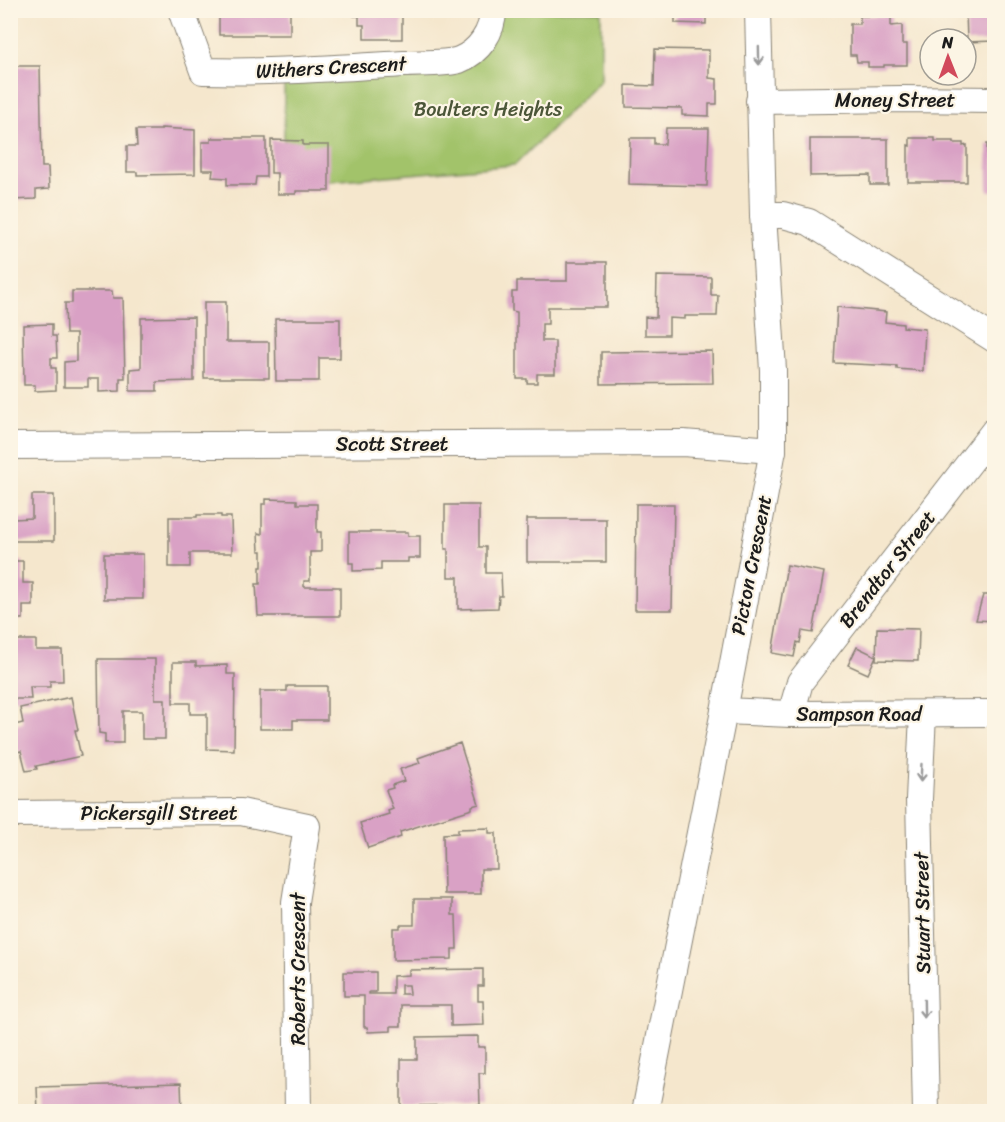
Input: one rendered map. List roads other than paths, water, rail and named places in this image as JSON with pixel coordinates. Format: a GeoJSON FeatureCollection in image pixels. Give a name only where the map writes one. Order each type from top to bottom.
{"type":"FeatureCollection","features":[{"type":"Feature","properties":{"kind":"street","name":"Withers Crescent"},"geometry":{"type":"LineString","coordinates":[[181,10],[203,71],[229,72],[313,70],[458,60],[479,47],[493,22],[493,10]]}},
{"type":"Feature","properties":{"kind":"street","name":"Picton Crescent"},"geometry":{"type":"LineString","coordinates":[[645,1112],[773,450],[773,370],[763,215],[758,10]]}},
{"type":"Feature","properties":{"kind":"street","name":"Money Street"},"geometry":{"type":"LineString","coordinates":[[759,101],[994,100]]}},
{"type":"Feature","properties":{"kind":"street"},"geometry":{"type":"LineString","coordinates":[[763,215],[783,215],[809,222],[994,339]]}},
{"type":"Feature","properties":{"kind":"street","name":"Brendtor Street"},"geometry":{"type":"LineString","coordinates":[[791,714],[800,682],[994,431]]}},
{"type":"Feature","properties":{"kind":"street","name":"Scott Street"},"geometry":{"type":"LineString","coordinates":[[10,446],[683,443],[773,450]]}},
{"type":"Feature","properties":{"kind":"street","name":"Sampson Road"},"geometry":{"type":"LineString","coordinates":[[724,711],[791,714],[994,713]]}},
{"type":"Feature","properties":{"kind":"street","name":"Stuart Street"},"geometry":{"type":"LineString","coordinates":[[923,714],[919,799],[926,1112]]}},
{"type":"Feature","properties":{"kind":"street","name":"Pickersgill Street"},"geometry":{"type":"LineString","coordinates":[[10,814],[241,812],[307,826]]}},
{"type":"Feature","properties":{"kind":"street","name":"Roberts Crescent"},"geometry":{"type":"LineString","coordinates":[[298,1112],[295,902],[307,826]]}},
{"type":"Feature","properties":{"kind":"park label","name":"Boulters Heights"},"geometry":{"type":"Point","coordinates":[488,109]}}]}
